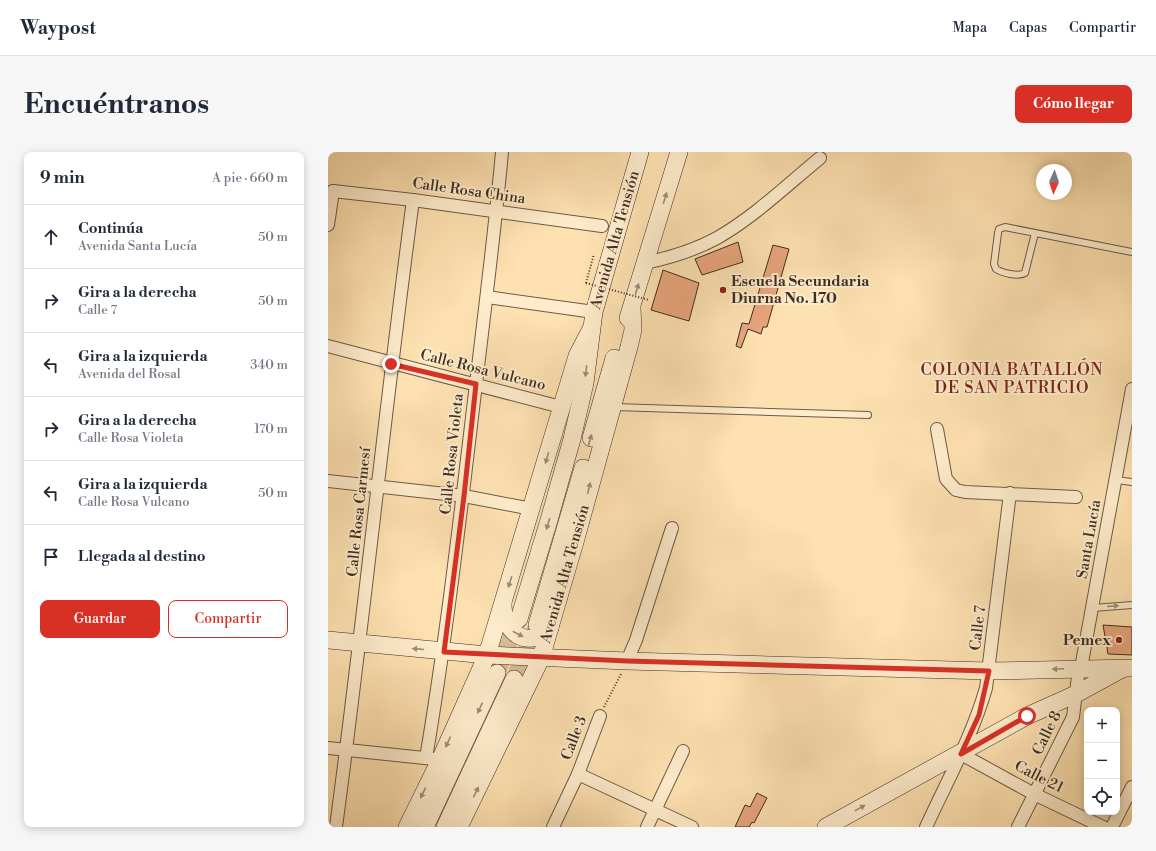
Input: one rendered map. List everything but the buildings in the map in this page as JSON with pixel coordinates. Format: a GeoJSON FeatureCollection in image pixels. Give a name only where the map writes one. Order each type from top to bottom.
{"type":"FeatureCollection","features":[{"type":"Feature","properties":{"kind":"street","name":"Calle Rosa Violeta"},"geometry":{"type":"LineString","coordinates":[[433,759],[444,652],[464,496],[497,211],[502,152]]}},
{"type":"Feature","properties":{"kind":"street","name":"Avenida Alta Tensión"},"geometry":{"type":"LineString","coordinates":[[518,618],[549,520],[572,439],[585,383],[593,320],[640,152]]}},
{"type":"Feature","properties":{"kind":"street","name":"Avenida Alta Tensión"},"geometry":{"type":"LineString","coordinates":[[459,827],[541,658],[543,626],[607,379],[632,308],[679,152]]}},
{"type":"Feature","properties":{"kind":"street"},"geometry":{"type":"LineString","coordinates":[[645,263],[668,258],[715,239],[740,224],[820,158]]}},
{"type":"Feature","properties":{"kind":"street","name":"Calle Rosa China"},"geometry":{"type":"LineString","coordinates":[[330,188],[602,226]]}},
{"type":"Feature","properties":{"kind":"street"},"geometry":{"type":"LineString","coordinates":[[328,225],[330,188]]}},
{"type":"Feature","properties":{"kind":"street","name":"Calle Rosa Carmesí"},"geometry":{"type":"LineString","coordinates":[[336,827],[360,644],[391,364],[413,200]]}},
{"type":"Feature","properties":{"kind":"street"},"geometry":{"type":"LineString","coordinates":[[486,297],[593,320]]}},
{"type":"Feature","properties":{"kind":"street","name":"Avenida Alta Tensión"},"geometry":{"type":"LineString","coordinates":[[543,626],[575,542],[633,330],[632,308]]}},
{"type":"Feature","properties":{"kind":"street","name":"Avenida Alta Tensión"},"geometry":{"type":"LineString","coordinates":[[407,827],[433,759],[486,655],[532,509],[577,356],[593,320]]}},
{"type":"Feature","properties":{"kind":"street","name":"Calle Rosa Vulcano"},"geometry":{"type":"LineString","coordinates":[[328,346],[391,364],[476,384],[561,407]]}},
{"type":"Feature","properties":{"kind":"street","name":"Santa Lucía"},"geometry":{"type":"LineString","coordinates":[[1076,694],[1078,676],[1081,668],[1093,608],[1132,389]]}},
{"type":"Feature","properties":{"kind":"street"},"geometry":{"type":"LineString","coordinates":[[937,429],[946,479],[949,485],[956,490],[965,492],[1076,497]]}},
{"type":"Feature","properties":{"kind":"street"},"geometry":{"type":"LineString","coordinates":[[328,481],[464,496],[532,509]]}},
{"type":"Feature","properties":{"kind":"street","name":"Calle 7"},"geometry":{"type":"LineString","coordinates":[[926,827],[979,715],[989,671],[1010,493]]}},
{"type":"Feature","properties":{"kind":"street"},"geometry":{"type":"LineString","coordinates":[[627,661],[636,640],[672,528]]}},
{"type":"Feature","properties":{"kind":"street"},"geometry":{"type":"LineString","coordinates":[[503,604],[505,622],[510,630],[518,635],[527,638],[536,637],[545,633],[543,626]]}},
{"type":"Feature","properties":{"kind":"street"},"geometry":{"type":"LineString","coordinates":[[328,640],[444,652],[541,658],[989,671],[1129,668]]}},
{"type":"Feature","properties":{"kind":"street"},"geometry":{"type":"LineString","coordinates":[[831,826],[1027,716],[1129,668]]}},
{"type":"Feature","properties":{"kind":"street"},"geometry":{"type":"LineString","coordinates":[[425,827],[497,673]]}},
{"type":"Feature","properties":{"kind":"street"},"geometry":{"type":"LineString","coordinates":[[445,827],[514,679]]}},
{"type":"Feature","properties":{"kind":"street","name":"Calle 8"},"geometry":{"type":"LineString","coordinates":[[1018,827],[1073,717],[1076,694]]}},
{"type":"Feature","properties":{"kind":"street","name":"Calle 3"},"geometry":{"type":"LineString","coordinates":[[553,827],[578,774],[600,716]]}},
{"type":"Feature","properties":{"kind":"street"},"geometry":{"type":"LineString","coordinates":[[328,748],[433,759]]}},
{"type":"Feature","properties":{"kind":"street"},"geometry":{"type":"LineString","coordinates":[[647,827],[683,751]]}},
{"type":"Feature","properties":{"kind":"street","name":"Calle 21"},"geometry":{"type":"LineString","coordinates":[[961,754],[1034,794],[1103,827]]}},
{"type":"Feature","properties":{"kind":"street"},"geometry":{"type":"LineString","coordinates":[[578,774],[692,827]]}},
{"type":"Feature","properties":{"kind":"street"},"geometry":{"type":"LineString","coordinates":[[1112,827],[1132,787]]}},
{"type":"Feature","properties":{"kind":"lane"},"geometry":{"type":"LineString","coordinates":[[1035,233],[1025,273],[1017,275],[1000,272],[996,269],[995,256],[1000,228],[1035,233],[1132,252]]}},
{"type":"Feature","properties":{"kind":"lane"},"geometry":{"type":"LineString","coordinates":[[612,407],[868,415]]}},
{"type":"Feature","properties":{"kind":"lane"},"geometry":{"type":"LineString","coordinates":[[1116,480],[1132,482]]}},
{"type":"Feature","properties":{"kind":"lane"},"geometry":{"type":"LineString","coordinates":[[1093,608],[1132,604]]}},
{"type":"Feature","properties":{"kind":"path"},"geometry":{"type":"LineString","coordinates":[[594,254],[586,283],[649,300]]}},
{"type":"Feature","properties":{"kind":"path","name":"Calle 3"},"geometry":{"type":"LineString","coordinates":[[600,716],[627,661]]}},
{"type":"Feature","properties":{"kind":"tunnel"},"geometry":{"type":"LineString","coordinates":[[497,673],[518,619]]}},
{"type":"Feature","properties":{"kind":"tunnel"},"geometry":{"type":"LineString","coordinates":[[514,679],[537,626]]}},
{"type":"Feature","properties":{"kind":"place","name":"Escuela Secundaria Diurna No. 170"},"geometry":{"type":"Point","coordinates":[723,290]}},
{"type":"Feature","properties":{"kind":"place","name":"Pemex"},"geometry":{"type":"Point","coordinates":[1119,640]}},
{"type":"Feature","properties":{"kind":"district","name":"COLONIA BATALLÓN DE SAN PATRICIO"},"geometry":{"type":"Point","coordinates":[1012,379]}},
{"type":"Feature","properties":{"kind":"route"},"geometry":{"type":"LineString","coordinates":[[391,364],[476,384],[464,496],[444,652],[541,658],[627,661],[989,671],[979,715],[961,754],[1027,716]]}}]}
